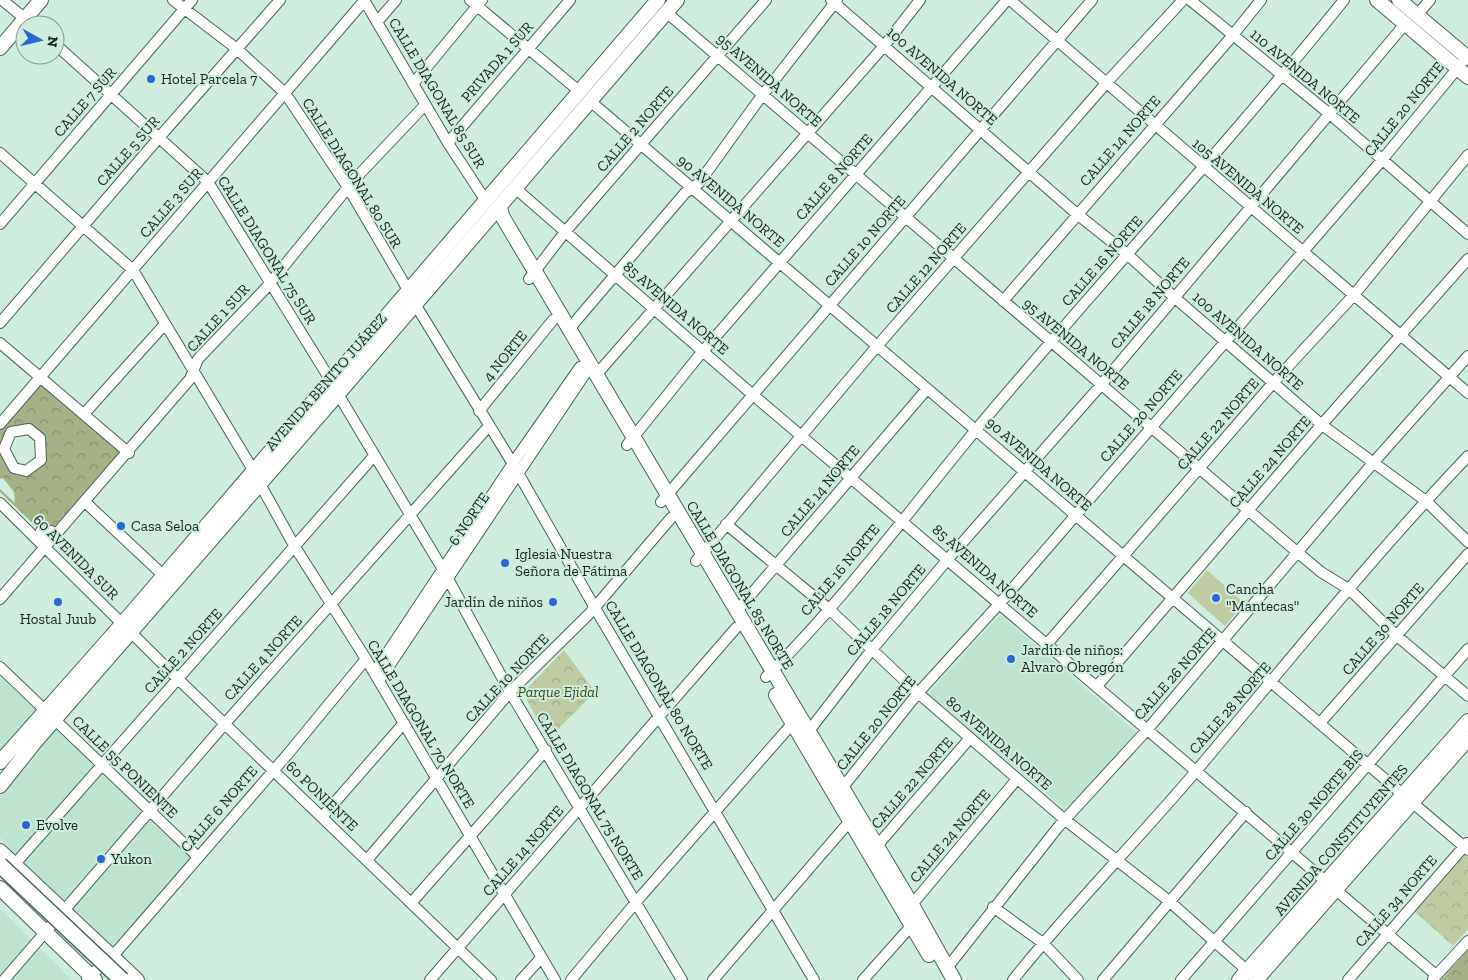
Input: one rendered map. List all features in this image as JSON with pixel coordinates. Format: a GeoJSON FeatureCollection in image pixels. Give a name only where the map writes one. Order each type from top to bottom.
{"type":"FeatureCollection","features":[{"type":"Feature","properties":{"kind":"highway"},"geometry":{"type":"LineString","coordinates":[[8,864],[122,980]]}},
{"type":"Feature","properties":{"kind":"highway"},"geometry":{"type":"LineString","coordinates":[[0,876],[108,980]]}},
{"type":"Feature","properties":{"kind":"main road"},"geometry":{"type":"LineString","coordinates":[[27,15],[31,0]]}},
{"type":"Feature","properties":{"kind":"main road"},"geometry":{"type":"LineString","coordinates":[[29,15],[41,0]]}},
{"type":"Feature","properties":{"kind":"main road","name":"AVENIDA BENITO JUÁREZ"},"geometry":{"type":"LineString","coordinates":[[562,122],[590,101],[677,0]]}},
{"type":"Feature","properties":{"kind":"main road"},"geometry":{"type":"LineString","coordinates":[[1377,0],[1468,78]]}},
{"type":"Feature","properties":{"kind":"main road"},"geometry":{"type":"LineString","coordinates":[[1399,0],[1468,57]]}},
{"type":"Feature","properties":{"kind":"main road","name":"AVENIDA BENITO JUÁREZ"},"geometry":{"type":"LineString","coordinates":[[308,418],[338,394],[415,304],[424,293],[438,267],[486,201],[540,148],[562,122],[579,91],[654,1]]}},
{"type":"Feature","properties":{"kind":"main road"},"geometry":{"type":"LineString","coordinates":[[0,36],[15,26]]}},
{"type":"Feature","properties":{"kind":"main road"},"geometry":{"type":"LineString","coordinates":[[0,48],[15,31]]}},
{"type":"Feature","properties":{"kind":"main road","name":"AVENIDA BENITO JUÁREZ"},"geometry":{"type":"LineString","coordinates":[[0,786],[50,716],[127,628],[260,484],[285,445],[308,418],[331,381],[412,286],[438,267],[500,206],[515,188],[540,148]]}},
{"type":"Feature","properties":{"kind":"main road","name":"CALLE DIAGONAL 85 NORTE"},"geometry":{"type":"LineString","coordinates":[[500,206],[502,216],[553,320],[664,498],[699,557],[736,628],[769,674],[792,724],[805,735]]}},
{"type":"Feature","properties":{"kind":"main road","name":"CALLE DIAGONAL 85 NORTE"},"geometry":{"type":"LineString","coordinates":[[487,220],[498,225],[569,329],[587,372]]}},
{"type":"Feature","properties":{"kind":"main road"},"geometry":{"type":"LineString","coordinates":[[412,286],[425,283],[424,293]]}},
{"type":"Feature","properties":{"kind":"main road","name":"AVENIDA BENITO JUÁREZ"},"geometry":{"type":"LineString","coordinates":[[127,628],[163,575],[253,470],[285,445]]}},
{"type":"Feature","properties":{"kind":"main road","name":"CALLE DIAGONAL 85 NORTE"},"geometry":{"type":"LineString","coordinates":[[664,498],[671,518],[736,612],[769,674],[805,735],[839,792],[876,847],[909,915],[948,976]]}},
{"type":"Feature","properties":{"kind":"main road","name":"AVENIDA BENITO JUÁREZ"},"geometry":{"type":"LineString","coordinates":[[0,762],[50,716]]}},
{"type":"Feature","properties":{"kind":"main road","name":"AVENIDA CONSTITUYENTES"},"geometry":{"type":"LineString","coordinates":[[1251,978],[1408,798],[1468,721]]}},
{"type":"Feature","properties":{"kind":"main road","name":"AVENIDA CONSTITUYENTES"},"geometry":{"type":"LineString","coordinates":[[1408,798],[1468,739]]}},
{"type":"Feature","properties":{"kind":"main road","name":"CALLE DIAGONAL 85 NORTE"},"geometry":{"type":"LineString","coordinates":[[839,792],[850,821],[948,976]]}},
{"type":"Feature","properties":{"kind":"main road"},"geometry":{"type":"LineString","coordinates":[[0,841],[8,864]]}},
{"type":"Feature","properties":{"kind":"main road"},"geometry":{"type":"LineString","coordinates":[[0,851],[8,864],[137,980]]}},
{"type":"Feature","properties":{"kind":"main road"},"geometry":{"type":"LineString","coordinates":[[0,888],[91,979]]}},
{"type":"Feature","properties":{"kind":"street"},"geometry":{"type":"LineString","coordinates":[[2,0],[21,15]]}},
{"type":"Feature","properties":{"kind":"street","name":"CALLE DIAGONAL 80 SUR"},"geometry":{"type":"LineString","coordinates":[[173,0],[236,49],[285,93],[412,286]]}},
{"type":"Feature","properties":{"kind":"street","name":"CALLE 7 SUR"},"geometry":{"type":"LineString","coordinates":[[0,224],[192,0]]}},
{"type":"Feature","properties":{"kind":"street","name":"CALLE 5 SUR"},"geometry":{"type":"LineString","coordinates":[[0,323],[85,226],[160,136],[280,0]]}},
{"type":"Feature","properties":{"kind":"street","name":"CALLE DIAGONAL 85 SUR"},"geometry":{"type":"LineString","coordinates":[[364,0],[448,143],[486,201]]}},
{"type":"Feature","properties":{"kind":"street","name":"CALLE 3 SUR"},"geometry":{"type":"LineString","coordinates":[[0,424],[364,0]]}},
{"type":"Feature","properties":{"kind":"street"},"geometry":{"type":"LineString","coordinates":[[377,22],[396,0]]}},
{"type":"Feature","properties":{"kind":"street","name":"PRIVADA 1 SUR"},"geometry":{"type":"LineString","coordinates":[[448,143],[570,0]]}},
{"type":"Feature","properties":{"kind":"street","name":"CALLE 2 NORTE"},"geometry":{"type":"LineString","coordinates":[[532,275],[565,232],[766,0]]}},
{"type":"Feature","properties":{"kind":"street"},"geometry":{"type":"LineString","coordinates":[[376,677],[442,568],[513,464],[587,372],[654,309],[806,132],[884,46],[920,0]]}},
{"type":"Feature","properties":{"kind":"street","name":"105 AVENIDA NORTE"},"geometry":{"type":"LineString","coordinates":[[1008,0],[1153,125],[1253,206],[1353,296],[1468,393]]}},
{"type":"Feature","properties":{"kind":"street","name":"CALLE 8 NORTE"},"geometry":{"type":"LineString","coordinates":[[630,441],[780,262],[1008,0]]}},
{"type":"Feature","properties":{"kind":"street","name":"CALLE 10 NORTE"},"geometry":{"type":"LineString","coordinates":[[664,498],[1092,0]]}},
{"type":"Feature","properties":{"kind":"street","name":"CALLE 12 NORTE"},"geometry":{"type":"LineString","coordinates":[[699,557],[953,259],[1106,84],[1183,0]]}},
{"type":"Feature","properties":{"kind":"street","name":"110 AVENIDA NORTE"},"geometry":{"type":"LineString","coordinates":[[1190,0],[1282,77],[1331,115],[1430,203],[1468,234]]}},
{"type":"Feature","properties":{"kind":"street","name":"CALLE 14 NORTE"},"geometry":{"type":"LineString","coordinates":[[1003,301],[1260,0]]}},
{"type":"Feature","properties":{"kind":"street","name":"CALLE 16 NORTE"},"geometry":{"type":"LineString","coordinates":[[769,674],[828,609],[976,430],[1282,77],[1344,0]]}},
{"type":"Feature","properties":{"kind":"street"},"geometry":{"type":"LineString","coordinates":[[1418,15],[1430,0]]}},
{"type":"Feature","properties":{"kind":"street"},"geometry":{"type":"LineString","coordinates":[[569,329],[685,193],[699,184],[834,1]]}},
{"type":"Feature","properties":{"kind":"street","name":"100 AVENIDA NORTE"},"geometry":{"type":"LineString","coordinates":[[834,1],[931,88],[1077,214],[1127,254],[1225,342],[1322,425],[1426,501],[1468,542]]}},
{"type":"Feature","properties":{"kind":"street"},"geometry":{"type":"LineString","coordinates":[[413,84],[476,2],[528,49],[579,91]]}},
{"type":"Feature","properties":{"kind":"street","name":"95 AVENIDA NORTE"},"geometry":{"type":"LineString","coordinates":[[666,12],[1297,552],[1321,572],[1350,590],[1397,636],[1468,696]]}},
{"type":"Feature","properties":{"kind":"street","name":"CALLE 18 NORTE"},"geometry":{"type":"LineString","coordinates":[[805,735],[948,559],[1101,385],[1331,115],[1405,24]]}},
{"type":"Feature","properties":{"kind":"street","name":"CALLE DIAGONAL 75 SUR"},"geometry":{"type":"LineString","coordinates":[[65,53],[160,136],[208,182],[269,284],[331,381]]}},
{"type":"Feature","properties":{"kind":"street","name":"CALLE 20 NORTE"},"geometry":{"type":"LineString","coordinates":[[839,792],[918,694],[1000,603],[1382,160],[1468,57]]}},
{"type":"Feature","properties":{"kind":"street","name":"90 AVENIDA NORTE"},"geometry":{"type":"LineString","coordinates":[[590,101],[1172,599],[1467,846]]}},
{"type":"Feature","properties":{"kind":"street","name":"CALLE 1 SUR"},"geometry":{"type":"LineString","coordinates":[[0,599],[129,453],[190,379],[198,359],[269,284],[349,189],[425,105]]}},
{"type":"Feature","properties":{"kind":"street"},"geometry":{"type":"LineString","coordinates":[[0,153],[133,270],[253,470]]}},
{"type":"Feature","properties":{"kind":"street","name":"CALLE 22 NORTE"},"geometry":{"type":"LineString","coordinates":[[1047,644],[1273,383],[1353,296],[1468,155]]}},
{"type":"Feature","properties":{"kind":"street","name":"85 AVENIDA NORTE"},"geometry":{"type":"LineString","coordinates":[[515,188],[753,395],[1331,885],[1388,934],[1434,978]]}},
{"type":"Feature","properties":{"kind":"street","name":"CALLE 24 NORTE"},"geometry":{"type":"LineString","coordinates":[[1097,686],[1468,259]]}},
{"type":"Feature","properties":{"kind":"street","name":"CALLE DIAGONAL 80 NORTE"},"geometry":{"type":"LineString","coordinates":[[415,304],[488,427],[513,464],[595,608],[814,980]]}},
{"type":"Feature","properties":{"kind":"street","name":"4 NORTE"},"geometry":{"type":"LineString","coordinates":[[479,411],[553,320]]}},
{"type":"Feature","properties":{"kind":"street"},"geometry":{"type":"LineString","coordinates":[[84,414],[165,324]]}},
{"type":"Feature","properties":{"kind":"street"},"geometry":{"type":"LineString","coordinates":[[0,343],[129,453]]}},
{"type":"Feature","properties":{"kind":"street","name":"CALLE 26 NORTE"},"geometry":{"type":"LineString","coordinates":[[948,976],[993,907],[1064,819],[1147,730],[1373,462],[1468,356]]}},
{"type":"Feature","properties":{"kind":"street","name":"6 NORTE"},"geometry":{"type":"LineString","coordinates":[[376,677],[447,578],[587,372]]}},
{"type":"Feature","properties":{"kind":"street","name":"CALLE 14 NORTE"},"geometry":{"type":"LineString","coordinates":[[736,612],[927,389]]}},
{"type":"Feature","properties":{"kind":"street","name":"CALLE DIAGONAL 75 NORTE"},"geometry":{"type":"LineString","coordinates":[[338,394],[442,568],[510,692],[682,980]]}},
{"type":"Feature","properties":{"kind":"street","name":"CALLE 4 NORTE"},"geometry":{"type":"LineString","coordinates":[[63,912],[225,724],[488,427]]}},
{"type":"Feature","properties":{"kind":"street","name":"CALLE 2 NORTE"},"geometry":{"type":"LineString","coordinates":[[8,864],[103,765],[374,456]]}},
{"type":"Feature","properties":{"kind":"street","name":"CALLE 28 NORTE"},"geometry":{"type":"LineString","coordinates":[[1013,980],[1272,683],[1426,501],[1468,456]]}},
{"type":"Feature","properties":{"kind":"street","name":"CALLE DIAGONAL 70 NORTE"},"geometry":{"type":"LineString","coordinates":[[260,484],[295,547],[404,723],[555,980]]}},
{"type":"Feature","properties":{"kind":"street"},"geometry":{"type":"LineString","coordinates":[[85,502],[163,575]]}},
{"type":"Feature","properties":{"kind":"street","name":"60 AVENIDA SUR"},"geometry":{"type":"LineString","coordinates":[[0,503],[127,628]]}},
{"type":"Feature","properties":{"kind":"street","name":"CALLE 10 NORTE"},"geometry":{"type":"LineString","coordinates":[[366,860],[510,692],[595,608],[671,518]]}},
{"type":"Feature","properties":{"kind":"street","name":"80 AVENIDA NORTE"},"geometry":{"type":"LineString","coordinates":[[726,524],[828,609],[918,694],[1064,819],[1169,901],[1251,978]]}},
{"type":"Feature","properties":{"kind":"street","name":"CALLE 30 NORTE"},"geometry":{"type":"LineString","coordinates":[[1320,723],[1468,554]]}},
{"type":"Feature","properties":{"kind":"street","name":"60 PONIENTE"},"geometry":{"type":"LineString","coordinates":[[127,628],[491,980]]}},
{"type":"Feature","properties":{"kind":"street","name":"CALLE 14 NORTE"},"geometry":{"type":"LineString","coordinates":[[430,980],[736,628]]}},
{"type":"Feature","properties":{"kind":"street","name":"CALLE 30 NORTE BIS"},"geometry":{"type":"LineString","coordinates":[[1181,980],[1370,765],[1468,649]]}},
{"type":"Feature","properties":{"kind":"street","name":"CALLE 6 NORTE"},"geometry":{"type":"LineString","coordinates":[[91,979],[274,770],[366,660]]}},
{"type":"Feature","properties":{"kind":"street","name":"CALLE 55 PONIENTE"},"geometry":{"type":"LineString","coordinates":[[0,668],[197,856]]}},
{"type":"Feature","properties":{"kind":"street"},"geometry":{"type":"LineString","coordinates":[[322,817],[404,723]]}},
{"type":"Feature","properties":{"kind":"street"},"geometry":{"type":"LineString","coordinates":[[571,980],[636,902],[792,724]]}},
{"type":"Feature","properties":{"kind":"street","name":"CALLE 22 NORTE"},"geometry":{"type":"LineString","coordinates":[[876,847],[970,738]]}},
{"type":"Feature","properties":{"kind":"street"},"geometry":{"type":"LineString","coordinates":[[412,902],[546,750]]}},
{"type":"Feature","properties":{"kind":"street","name":"CALLE 24 NORTE"},"geometry":{"type":"LineString","coordinates":[[863,980],[909,915],[1017,778]]}},
{"type":"Feature","properties":{"kind":"street"},"geometry":{"type":"LineString","coordinates":[[1103,980],[1246,812]]}},
{"type":"Feature","properties":{"kind":"street"},"geometry":{"type":"LineString","coordinates":[[713,980],[850,821]]}},
{"type":"Feature","properties":{"kind":"street","name":"CALLE 34 NORTE"},"geometry":{"type":"LineString","coordinates":[[1348,980],[1467,846]]}},
{"type":"Feature","properties":{"kind":"street"},"geometry":{"type":"LineString","coordinates":[[993,907],[1043,944],[1078,980]]}},
{"type":"Feature","properties":{"kind":"street"},"geometry":{"type":"LineString","coordinates":[[4,980],[63,912]]}},
{"type":"Feature","properties":{"kind":"street"},"geometry":{"type":"LineString","coordinates":[[1434,978],[1468,941]]}},
{"type":"Feature","properties":{"kind":"street"},"geometry":{"type":"LineString","coordinates":[[521,980],[541,958]]}},
{"type":"Feature","properties":{"kind":"shaded area"},"geometry":{"type":"Polygon","coordinates":[[[601,101],[641,135],[648,127],[658,135],[651,144],[729,211],[737,203],[747,211],[740,220],[779,253],[787,244],[797,252],[789,262],[827,295],[835,286],[845,295],[837,304],[877,338],[917,292],[925,299],[886,346],[974,422],[1013,377],[1022,385],[984,430],[1024,465],[1033,454],[1042,462],[1033,473],[1043,482],[1036,490],[1025,481],[1017,491],[1007,483],[1016,473],[977,439],[968,449],[959,440],[967,431],[928,398],[919,407],[909,398],[917,388],[878,355],[869,365],[859,357],[868,347],[829,313],[820,323],[811,315],[820,305],[781,271],[772,282],[762,273],[769,264],[730,231],[721,240],[712,232],[721,221],[691,196],[583,323],[573,314],[681,188],[641,153],[635,160],[627,153],[633,146],[593,111],[601,101]]]}},
{"type":"Feature","properties":{"kind":"shaded area"},"geometry":{"type":"Polygon","coordinates":[[[1000,615],[1136,732],[1067,811],[928,694],[1000,615]]]}},
{"type":"Feature","properties":{"kind":"shaded area"},"geometry":{"type":"Polygon","coordinates":[[[0,671],[38,708],[0,752],[0,671]]]}},
{"type":"Feature","properties":{"kind":"shaded area"},"geometry":{"type":"Polygon","coordinates":[[[57,726],[195,856],[113,951],[11,853],[0,837],[0,796],[57,726]]]}},
{"type":"Feature","properties":{"kind":"shaded area"},"geometry":{"type":"Polygon","coordinates":[[[0,909],[72,980],[0,980],[0,909]]]}},
{"type":"Feature","properties":{"kind":"green space"},"geometry":{"type":"Polygon","coordinates":[[[40,384],[120,452],[51,531],[41,531],[0,492],[0,489],[15,503],[14,492],[3,478],[0,479],[0,430],[40,384]],[[29,429],[11,432],[4,449],[14,468],[26,471],[41,460],[40,438],[29,429]]]}},
{"type":"Feature","properties":{"kind":"green space","name":"Cancha \"Mantecas\""},"geometry":{"type":"Polygon","coordinates":[[[1207,570],[1244,603],[1225,626],[1188,593],[1207,570]]]}},
{"type":"Feature","properties":{"kind":"green space","name":"Parque Ejidal"},"geometry":{"type":"Polygon","coordinates":[[[564,650],[595,692],[548,739],[523,693],[564,650]]]}},
{"type":"Feature","properties":{"kind":"green space"},"geometry":{"type":"Polygon","coordinates":[[[1463,852],[1468,857],[1468,929],[1453,946],[1412,909],[1463,852]]]}},
{"type":"Feature","properties":{"kind":"green space"},"geometry":{"type":"Polygon","coordinates":[[[1468,950],[1468,980],[1441,980],[1468,950]]]}},
{"type":"Feature","properties":{"kind":"place","name":"Hotel Parcela 7"},"geometry":{"type":"Point","coordinates":[151,79]}},
{"type":"Feature","properties":{"kind":"place","name":"Casa Seloa"},"geometry":{"type":"Point","coordinates":[121,526]}},
{"type":"Feature","properties":{"kind":"place","name":"Iglesia Nuestra Señora de Fátima"},"geometry":{"type":"Point","coordinates":[505,563]}},
{"type":"Feature","properties":{"kind":"place","name":"Cancha \"Mantecas\""},"geometry":{"type":"Point","coordinates":[1216,598]}},
{"type":"Feature","properties":{"kind":"place","name":"Hostal Juub"},"geometry":{"type":"Point","coordinates":[58,602]}},
{"type":"Feature","properties":{"kind":"place","name":"Jardín de niños"},"geometry":{"type":"Point","coordinates":[553,602]}},
{"type":"Feature","properties":{"kind":"place","name":"Jardín de niños: Alvaro Obregón"},"geometry":{"type":"Point","coordinates":[1011,659]}},
{"type":"Feature","properties":{"kind":"place","name":"Evolve"},"geometry":{"type":"Point","coordinates":[26,825]}},
{"type":"Feature","properties":{"kind":"place","name":"Yukon"},"geometry":{"type":"Point","coordinates":[101,859]}}]}
